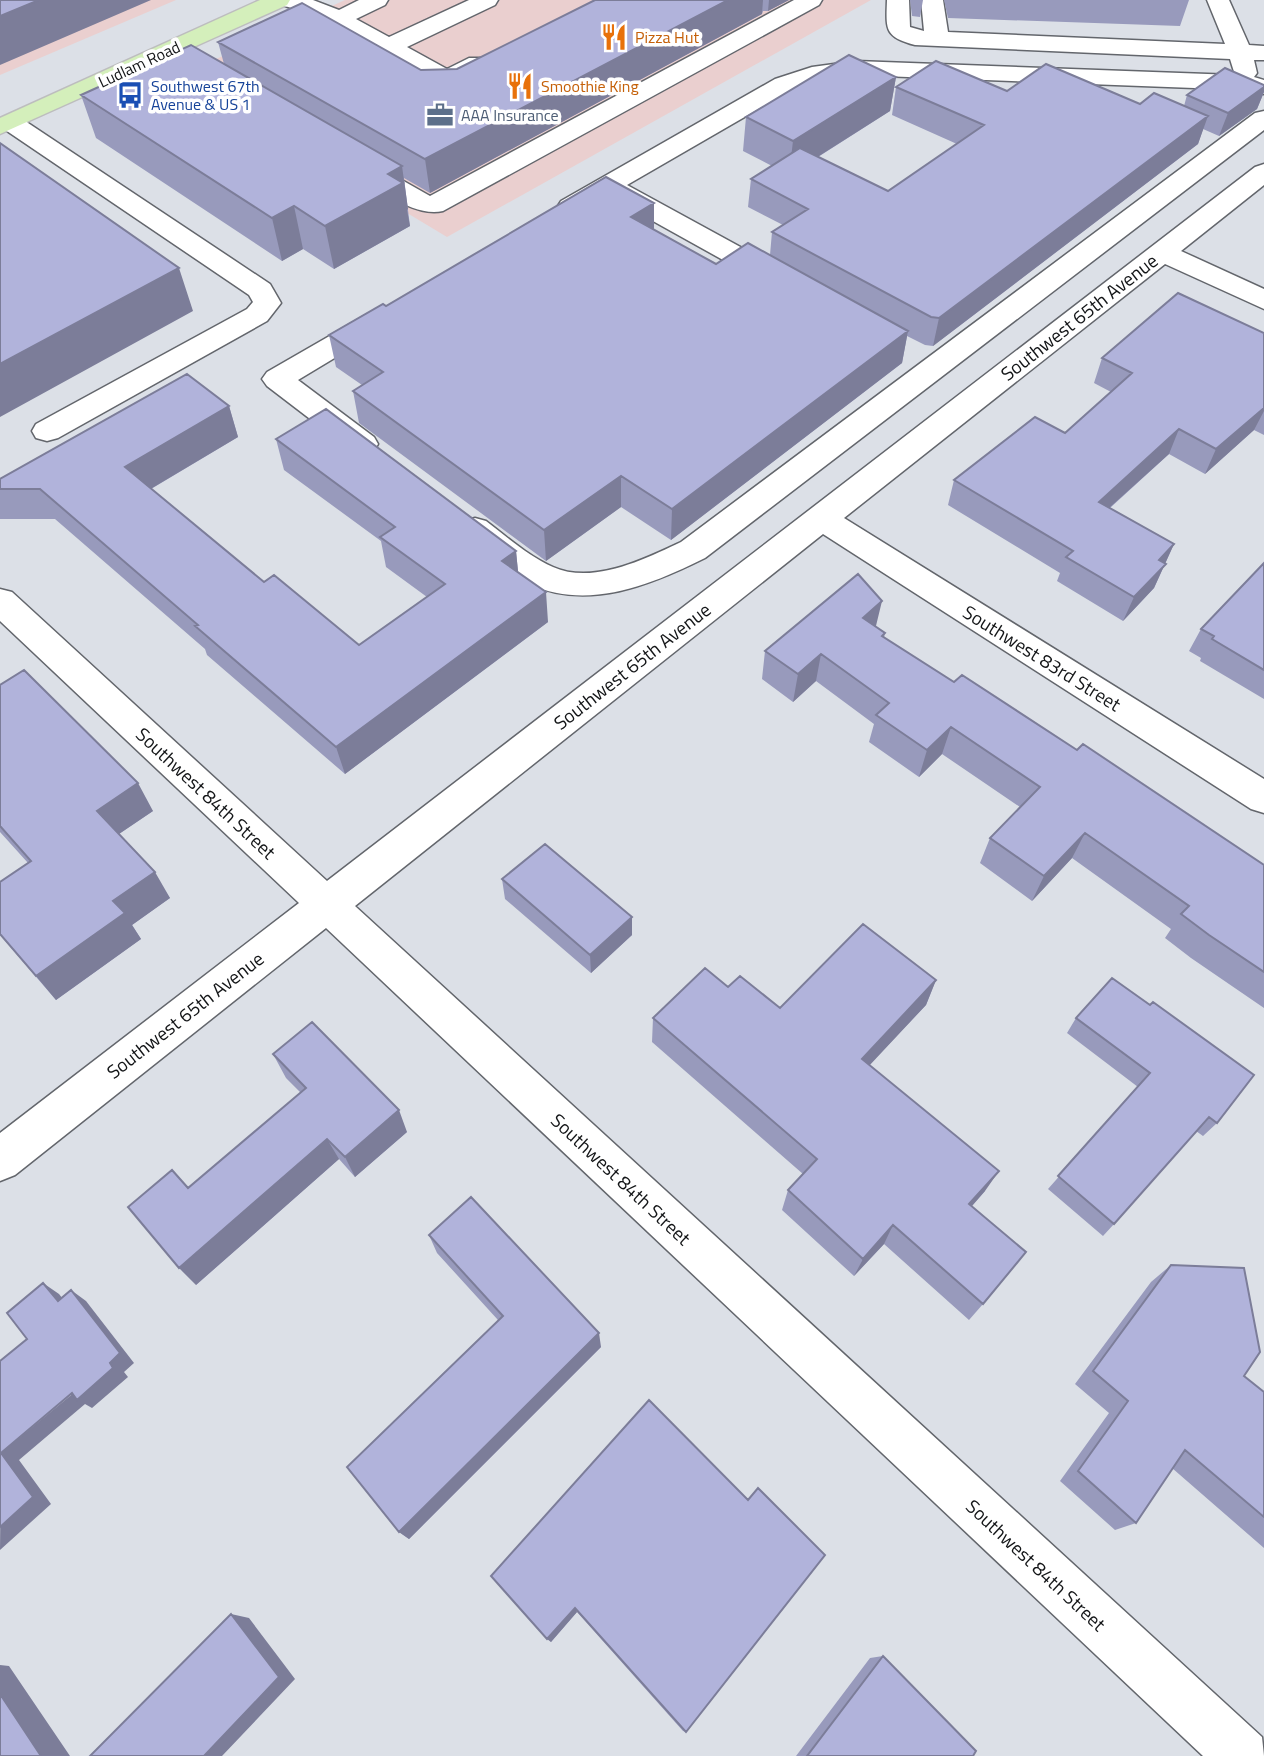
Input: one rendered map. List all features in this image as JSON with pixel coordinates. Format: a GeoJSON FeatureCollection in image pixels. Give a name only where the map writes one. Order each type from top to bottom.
{"type":"FeatureCollection","features":[{"type":"Feature","properties":{"kind":"main road","name":"Ludlam Road"},"geometry":{"type":"LineString","coordinates":[[5,125],[279,0]]}},
{"type":"Feature","properties":{"kind":"street"},"geometry":{"type":"LineString","coordinates":[[290,0],[338,19],[446,78],[494,54]]}},
{"type":"Feature","properties":{"kind":"street"},"geometry":{"type":"LineString","coordinates":[[338,19],[377,0]]}},
{"type":"Feature","properties":{"kind":"street"},"geometry":{"type":"LineString","coordinates":[[388,47],[487,0]]}},
{"type":"Feature","properties":{"kind":"street"},"geometry":{"type":"LineString","coordinates":[[340,155],[421,202],[434,205],[811,0]]}},
{"type":"Feature","properties":{"kind":"street"},"geometry":{"type":"LineString","coordinates":[[898,0],[898,28],[921,37],[1264,53]]}},
{"type":"Feature","properties":{"kind":"street"},"geometry":{"type":"LineString","coordinates":[[918,0],[921,37]]}},
{"type":"Feature","properties":{"kind":"street"},"geometry":{"type":"LineString","coordinates":[[921,37],[932,0]]}},
{"type":"Feature","properties":{"kind":"street"},"geometry":{"type":"LineString","coordinates":[[550,218],[784,84],[827,71],[856,68],[1256,85],[1218,0]]}},
{"type":"Feature","properties":{"kind":"street"},"geometry":{"type":"LineString","coordinates":[[164,52],[188,66]]}},
{"type":"Feature","properties":{"kind":"street"},"geometry":{"type":"LineString","coordinates":[[450,510],[512,557],[544,577],[577,584],[618,579],[693,550],[924,359],[1264,118]]}},
{"type":"Feature","properties":{"kind":"street"},"geometry":{"type":"LineString","coordinates":[[5,125],[260,290],[267,303],[257,315],[47,431]]}},
{"type":"Feature","properties":{"kind":"street","name":"Southwest 65th Avenue"},"geometry":{"type":"LineString","coordinates":[[0,1160],[1264,172]]}},
{"type":"Feature","properties":{"kind":"street"},"geometry":{"type":"LineString","coordinates":[[608,185],[795,289]]}},
{"type":"Feature","properties":{"kind":"street"},"geometry":{"type":"LineString","coordinates":[[1162,252],[1264,300]]}},
{"type":"Feature","properties":{"kind":"street"},"geometry":{"type":"LineString","coordinates":[[387,462],[277,379],[401,306]]}},
{"type":"Feature","properties":{"kind":"street","name":"Southwest 83rd Street"},"geometry":{"type":"LineString","coordinates":[[821,518],[1264,798]]}},
{"type":"Feature","properties":{"kind":"street","name":"Southwest 84th Street"},"geometry":{"type":"LineString","coordinates":[[0,601],[1243,1756]]}},
{"type":"Feature","properties":{"kind":"shaded area"},"geometry":{"type":"Polygon","coordinates":[[[0,0],[176,0],[0,75],[0,0]]]}},
{"type":"Feature","properties":{"kind":"shaded area"},"geometry":{"type":"Polygon","coordinates":[[[345,0],[871,0],[447,237],[179,76],[345,0]]]}},
{"type":"Feature","properties":{"kind":"building"},"geometry":{"type":"Polygon","coordinates":[[[0,0],[39,0],[0,16],[0,0]]]}},
{"type":"Feature","properties":{"kind":"building"},"geometry":{"type":"Polygon","coordinates":[[[595,0],[728,0],[425,159],[218,42],[302,3],[421,70],[457,69],[595,0]]]}},
{"type":"Feature","properties":{"kind":"building"},"geometry":{"type":"Polygon","coordinates":[[[191,45],[402,166],[388,174],[403,183],[325,226],[294,206],[272,218],[81,95],[191,45]]]}},
{"type":"Feature","properties":{"kind":"building"},"geometry":{"type":"Polygon","coordinates":[[[849,55],[896,77],[793,141],[746,117],[849,55]]]}},
{"type":"Feature","properties":{"kind":"building"},"geometry":{"type":"Polygon","coordinates":[[[936,61],[1007,91],[1046,64],[1140,104],[1154,93],[1208,116],[939,318],[931,317],[772,232],[808,209],[751,179],[800,148],[888,191],[984,125],[896,87],[936,61]]]}},
{"type":"Feature","properties":{"kind":"building"},"geometry":{"type":"Polygon","coordinates":[[[1225,68],[1264,87],[1228,113],[1187,95],[1225,68]]]}},
{"type":"Feature","properties":{"kind":"building"},"geometry":{"type":"Polygon","coordinates":[[[0,143],[179,268],[0,364],[0,143]]]}},
{"type":"Feature","properties":{"kind":"building"},"geometry":{"type":"Polygon","coordinates":[[[606,177],[654,203],[631,217],[716,264],[748,243],[908,331],[672,509],[621,476],[544,530],[353,391],[383,372],[329,335],[383,304],[386,306],[606,177]]]}},
{"type":"Feature","properties":{"kind":"building"},"geometry":{"type":"Polygon","coordinates":[[[1178,293],[1264,333],[1264,408],[1216,449],[1179,429],[1099,502],[1174,544],[1159,560],[1166,564],[1134,597],[1066,557],[1073,551],[954,480],[1035,417],[1065,433],[1132,373],[1102,358],[1178,293]]]}},
{"type":"Feature","properties":{"kind":"building"},"geometry":{"type":"Polygon","coordinates":[[[187,374],[229,406],[125,467],[264,582],[274,575],[359,645],[445,584],[380,537],[395,527],[276,439],[326,409],[516,551],[502,561],[546,592],[336,747],[40,489],[0,489],[0,479],[187,374]]]}},
{"type":"Feature","properties":{"kind":"building"},"geometry":{"type":"Polygon","coordinates":[[[1264,563],[1264,670],[1212,639],[1214,636],[1201,629],[1264,563]]]}},
{"type":"Feature","properties":{"kind":"building"},"geometry":{"type":"Polygon","coordinates":[[[858,574],[882,601],[863,618],[885,633],[882,636],[954,682],[962,675],[1077,750],[1083,744],[1264,865],[1264,972],[1181,914],[1189,906],[1085,833],[1044,876],[990,838],[1040,787],[951,727],[927,750],[876,715],[889,703],[821,654],[798,674],[765,651],[858,574]]]}},
{"type":"Feature","properties":{"kind":"building"},"geometry":{"type":"Polygon","coordinates":[[[24,670],[138,783],[97,811],[155,872],[113,901],[125,913],[36,976],[0,934],[0,882],[31,861],[0,826],[0,685],[24,670]]]}},
{"type":"Feature","properties":{"kind":"building"},"geometry":{"type":"Polygon","coordinates":[[[545,844],[632,917],[590,955],[502,879],[545,844]]]}},
{"type":"Feature","properties":{"kind":"building"},"geometry":{"type":"Polygon","coordinates":[[[863,924],[936,980],[862,1059],[999,1171],[969,1204],[1026,1252],[983,1304],[893,1225],[863,1259],[788,1190],[817,1159],[653,1018],[705,968],[728,987],[740,976],[780,1008],[863,924]]]}},
{"type":"Feature","properties":{"kind":"building"},"geometry":{"type":"Polygon","coordinates":[[[1112,978],[1150,1005],[1153,1002],[1254,1075],[1217,1123],[1209,1117],[1114,1224],[1058,1176],[1150,1073],[1076,1018],[1112,978]]]}},
{"type":"Feature","properties":{"kind":"building"},"geometry":{"type":"Polygon","coordinates":[[[312,1022],[399,1110],[345,1157],[327,1139],[179,1268],[128,1207],[172,1170],[188,1188],[306,1088],[273,1054],[312,1022]]]}},
{"type":"Feature","properties":{"kind":"building"},"geometry":{"type":"Polygon","coordinates":[[[471,1197],[599,1333],[399,1532],[347,1467],[503,1316],[429,1235],[471,1197]]]}},
{"type":"Feature","properties":{"kind":"building"},"geometry":{"type":"Polygon","coordinates":[[[1171,1265],[1244,1268],[1260,1352],[1244,1376],[1264,1392],[1264,1517],[1185,1450],[1136,1523],[1078,1471],[1128,1401],[1093,1371],[1171,1265]]]}},
{"type":"Feature","properties":{"kind":"building"},"geometry":{"type":"Polygon","coordinates":[[[43,1283],[58,1301],[71,1290],[120,1353],[110,1363],[113,1368],[77,1400],[72,1393],[1,1453],[33,1497],[0,1527],[0,1361],[27,1339],[7,1313],[43,1283]]]}},
{"type":"Feature","properties":{"kind":"building"},"geometry":{"type":"Polygon","coordinates":[[[649,1400],[748,1500],[758,1488],[825,1555],[686,1732],[575,1608],[547,1639],[491,1576],[649,1400]]]}},
{"type":"Feature","properties":{"kind":"building"},"geometry":{"type":"Polygon","coordinates":[[[231,1614],[279,1677],[204,1756],[90,1756],[231,1614]]]}},
{"type":"Feature","properties":{"kind":"building"},"geometry":{"type":"Polygon","coordinates":[[[883,1656],[976,1751],[973,1756],[807,1756],[883,1656]]]}},
{"type":"Feature","properties":{"kind":"building"},"geometry":{"type":"Polygon","coordinates":[[[0,1694],[41,1756],[0,1756],[0,1694]]]}},
{"type":"Feature","properties":{"kind":"place","name":"Pizza Hut"},"geometry":{"type":"Point","coordinates":[614,37]}},
{"type":"Feature","properties":{"kind":"place","name":"Smoothie King"},"geometry":{"type":"Point","coordinates":[520,86]}},
{"type":"Feature","properties":{"kind":"place","name":"Southwest 67th Avenue & US 1"},"geometry":{"type":"Point","coordinates":[130,95]}},
{"type":"Feature","properties":{"kind":"place","name":"AAA Insurance"},"geometry":{"type":"Point","coordinates":[440,115]}}]}
